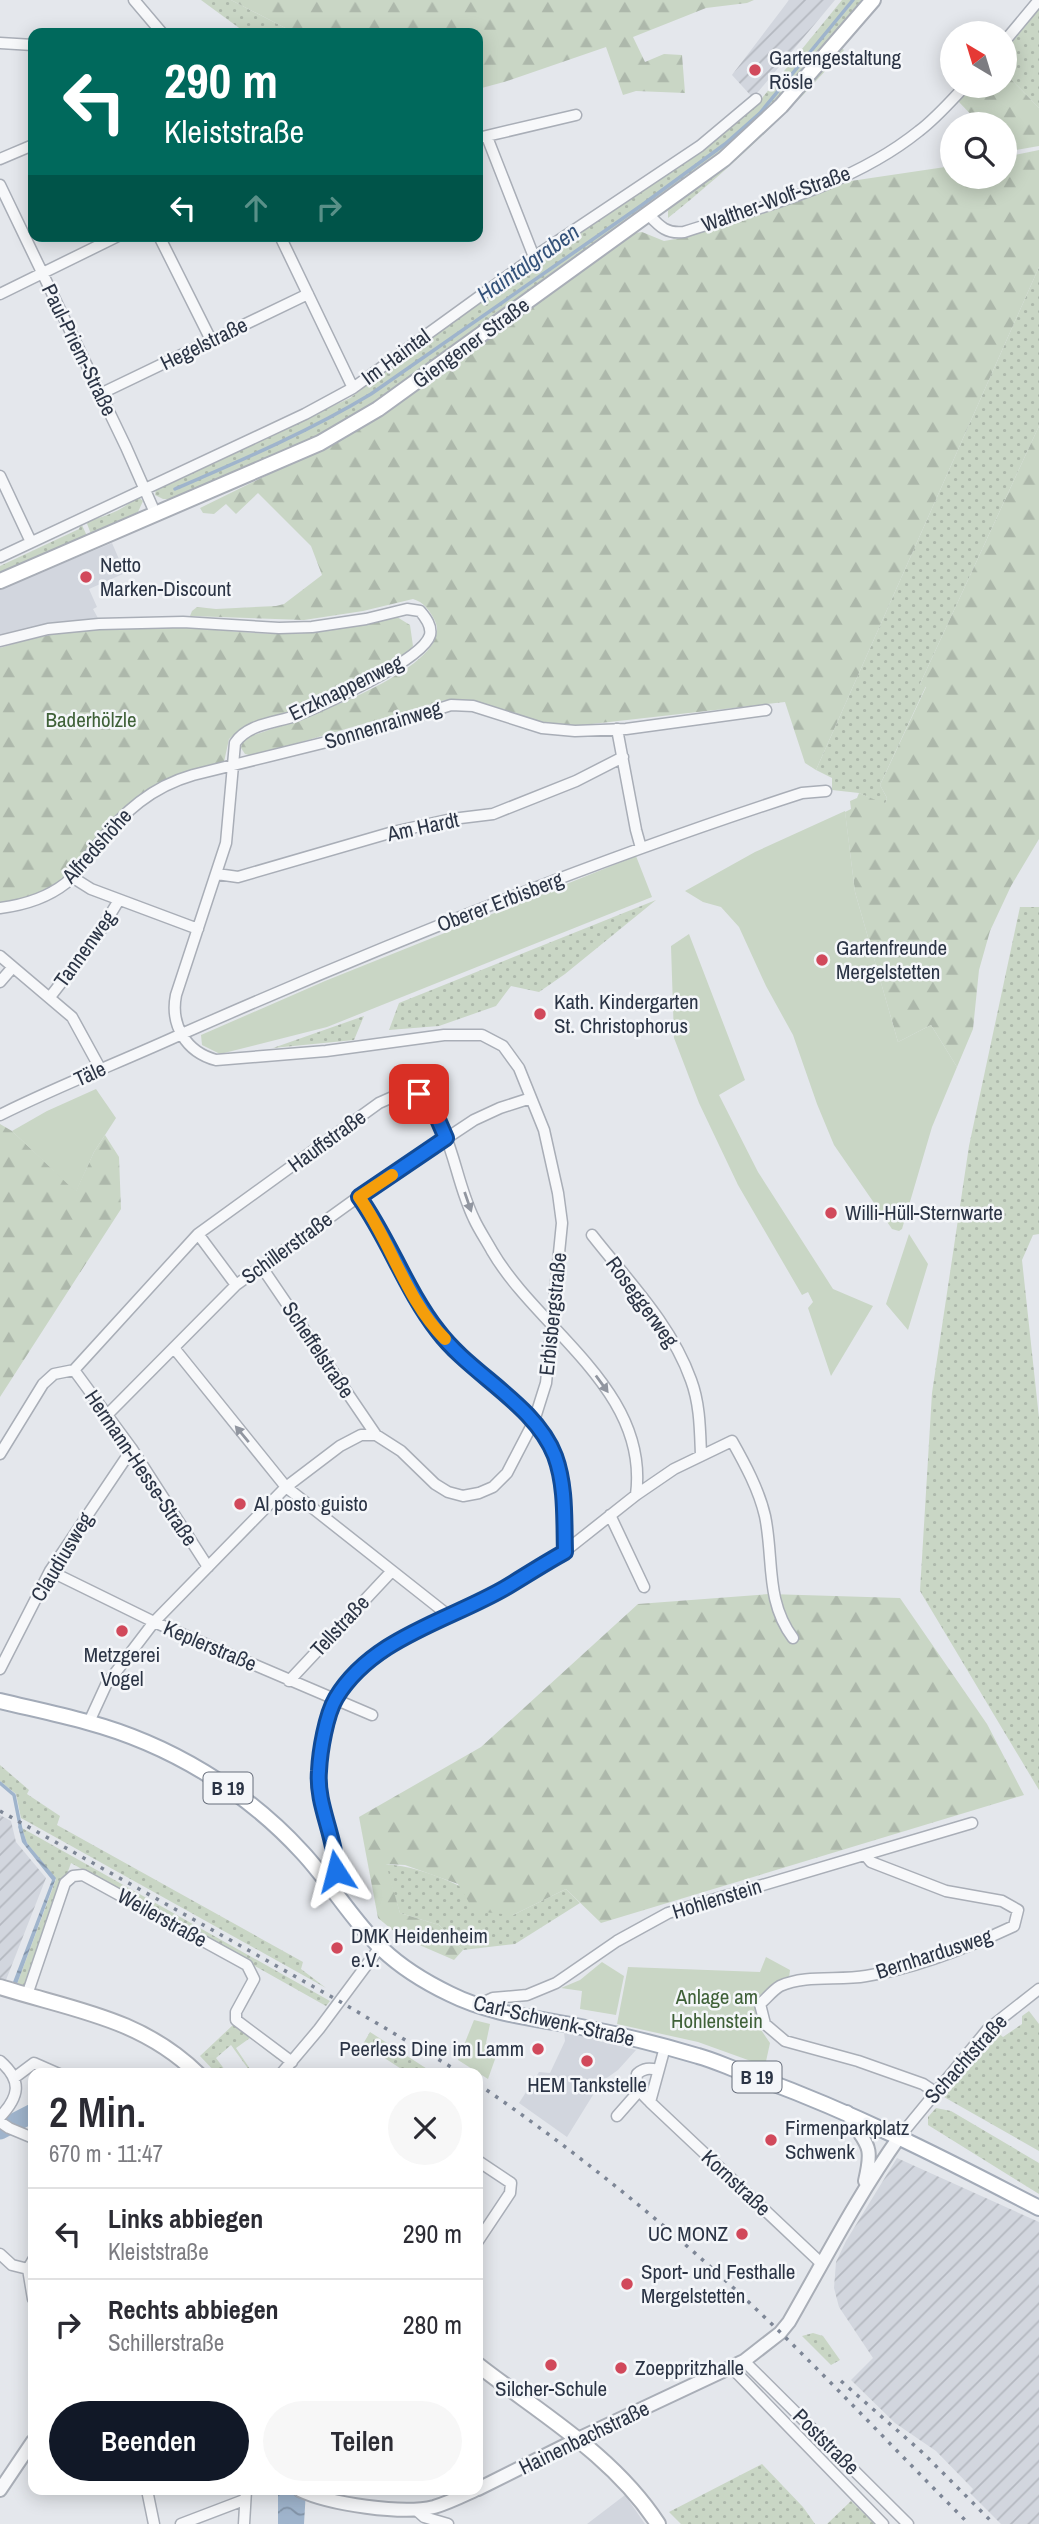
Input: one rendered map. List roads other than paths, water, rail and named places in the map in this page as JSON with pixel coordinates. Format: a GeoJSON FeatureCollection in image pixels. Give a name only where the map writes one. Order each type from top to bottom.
{"type":"FeatureCollection","features":[{"type":"Feature","properties":{"kind":"main road","name":"Giengener Straße"},"geometry":{"type":"LineString","coordinates":[[0,581],[280,461],[350,427],[445,362],[713,168],[751,136],[796,89],[873,0]]}},
{"type":"Feature","properties":{"kind":"main road","name":"Carl-Schwenk-Straße"},"geometry":{"type":"LineString","coordinates":[[0,1701],[89,1722],[171,1754],[208,1774],[271,1820],[380,1947],[401,1966],[428,1983],[482,2004],[699,2056],[796,2090],[900,2136]]}},
{"type":"Feature","properties":{"kind":"main road"},"geometry":{"type":"LineString","coordinates":[[13,1991],[115,2020],[137,2029],[164,2045],[191,2068]]}},
{"type":"Feature","properties":{"kind":"main road","name":"B 19"},"geometry":{"type":"LineString","coordinates":[[900,2136],[1039,2208]]}},
{"type":"Feature","properties":{"kind":"main road"},"geometry":{"type":"LineString","coordinates":[[483,2369],[578,2439],[624,2481],[645,2504],[658,2524]]}},
{"type":"Feature","properties":{"kind":"street"},"geometry":{"type":"LineString","coordinates":[[134,0],[158,28]]}},
{"type":"Feature","properties":{"kind":"street"},"geometry":{"type":"LineString","coordinates":[[1017,26],[1039,0]]}},
{"type":"Feature","properties":{"kind":"street"},"geometry":{"type":"LineString","coordinates":[[0,43],[28,45]]}},
{"type":"Feature","properties":{"kind":"street","name":"Walther-Wolf-Straße"},"geometry":{"type":"LineString","coordinates":[[649,215],[665,230],[684,232],[820,187],[870,163],[917,133],[953,98]]}},
{"type":"Feature","properties":{"kind":"street","name":"Im Haintal"},"geometry":{"type":"LineString","coordinates":[[0,557],[305,414],[354,388],[534,257],[700,146],[756,99]]}},
{"type":"Feature","properties":{"kind":"street"},"geometry":{"type":"LineString","coordinates":[[534,257],[483,137],[576,115]]}},
{"type":"Feature","properties":{"kind":"street"},"geometry":{"type":"LineString","coordinates":[[0,159],[28,147]]}},
{"type":"Feature","properties":{"kind":"street","name":"Paul-Priem-Straße"},"geometry":{"type":"LineString","coordinates":[[0,185],[146,488],[156,515]]}},
{"type":"Feature","properties":{"kind":"street"},"geometry":{"type":"LineString","coordinates":[[0,294],[106,242]]}},
{"type":"Feature","properties":{"kind":"street"},"geometry":{"type":"LineString","coordinates":[[162,242],[211,340]]}},
{"type":"Feature","properties":{"kind":"street"},"geometry":{"type":"LineString","coordinates":[[283,242],[354,388]]}},
{"type":"Feature","properties":{"kind":"street","name":"Hegelstraße"},"geometry":{"type":"LineString","coordinates":[[100,394],[308,294]]}},
{"type":"Feature","properties":{"kind":"street"},"geometry":{"type":"LineString","coordinates":[[0,476],[31,542]]}},
{"type":"Feature","properties":{"kind":"street","name":"Erzknappenweg"},"geometry":{"type":"LineString","coordinates":[[0,641],[60,627],[99,624],[183,622],[279,628],[312,627],[366,619],[410,608],[417,610],[426,619],[430,634],[421,649],[392,668],[326,703],[243,733],[233,747],[228,833],[175,1003],[175,1017],[181,1035]]}},
{"type":"Feature","properties":{"kind":"street","name":"Sonnenrainweg"},"geometry":{"type":"LineString","coordinates":[[232,767],[373,731],[451,705],[473,706],[542,728],[575,731],[617,729],[766,710]]}},
{"type":"Feature","properties":{"kind":"street"},"geometry":{"type":"LineString","coordinates":[[617,729],[635,830],[641,848]]}},
{"type":"Feature","properties":{"kind":"street","name":"Am Hardt"},"geometry":{"type":"LineString","coordinates":[[217,874],[238,877],[393,832],[452,819],[493,814],[576,781],[623,757]]}},
{"type":"Feature","properties":{"kind":"street","name":"Alfredshöhe"},"geometry":{"type":"LineString","coordinates":[[0,908],[41,898],[72,877],[117,821],[145,796],[178,779],[232,767]]}},
{"type":"Feature","properties":{"kind":"street","name":"Oberer Erbisberg"},"geometry":{"type":"LineString","coordinates":[[181,1035],[332,967],[641,848],[802,793],[826,792]]}},
{"type":"Feature","properties":{"kind":"street"},"geometry":{"type":"LineString","coordinates":[[72,877],[119,901],[198,929]]}},
{"type":"Feature","properties":{"kind":"street","name":"Tannenweg"},"geometry":{"type":"LineString","coordinates":[[50,997],[96,938],[119,901]]}},
{"type":"Feature","properties":{"kind":"street"},"geometry":{"type":"LineString","coordinates":[[0,956],[72,1017],[101,1070]]}},
{"type":"Feature","properties":{"kind":"street"},"geometry":{"type":"LineString","coordinates":[[0,982],[13,967]]}},
{"type":"Feature","properties":{"kind":"street","name":"Täle"},"geometry":{"type":"LineString","coordinates":[[0,1115],[181,1035]]}},
{"type":"Feature","properties":{"kind":"street","name":"Erbisbergstraße"},"geometry":{"type":"LineString","coordinates":[[181,1035],[200,1054],[224,1060],[326,1051],[444,1035],[482,1035],[503,1046],[519,1068],[544,1130],[556,1177],[562,1223],[546,1383],[534,1422],[507,1474],[493,1487],[463,1496],[448,1492],[435,1484],[401,1451],[376,1435]]}},
{"type":"Feature","properties":{"kind":"street","name":"Hauffstraße"},"geometry":{"type":"LineString","coordinates":[[74,1370],[198,1234],[379,1103],[397,1095],[419,1094],[433,1108],[446,1138]]}},
{"type":"Feature","properties":{"kind":"street","name":"Schillerstraße"},"geometry":{"type":"LineString","coordinates":[[107,1415],[236,1285],[261,1266],[474,1120],[531,1098]]}},
{"type":"Feature","properties":{"kind":"street"},"geometry":{"type":"LineString","coordinates":[[446,1138],[473,1218],[513,1283],[535,1310],[553,1324],[613,1399],[626,1424],[635,1462],[636,1495]]}},
{"type":"Feature","properties":{"kind":"street"},"geometry":{"type":"LineString","coordinates":[[359,1197],[375,1220],[413,1294],[439,1333],[473,1368],[534,1422],[547,1439],[556,1458],[563,1493],[565,1552]]}},
{"type":"Feature","properties":{"kind":"street"},"geometry":{"type":"LineString","coordinates":[[198,1234],[236,1285]]}},
{"type":"Feature","properties":{"kind":"street","name":"Roseggerweg"},"geometry":{"type":"LineString","coordinates":[[592,1235],[640,1293],[670,1336],[692,1381],[699,1417],[701,1455]]}},
{"type":"Feature","properties":{"kind":"street","name":"Scheffelstraße"},"geometry":{"type":"LineString","coordinates":[[261,1266],[376,1435]]}},
{"type":"Feature","properties":{"kind":"street"},"geometry":{"type":"LineString","coordinates":[[174,1348],[286,1487],[448,1615]]}},
{"type":"Feature","properties":{"kind":"street"},"geometry":{"type":"LineString","coordinates":[[0,1454],[43,1384],[54,1374],[74,1370]]}},
{"type":"Feature","properties":{"kind":"street","name":"Hermann-Hesse-Straße"},"geometry":{"type":"LineString","coordinates":[[74,1370],[132,1449],[208,1567]]}},
{"type":"Feature","properties":{"kind":"street"},"geometry":{"type":"LineString","coordinates":[[89,1722],[106,1685],[154,1622],[286,1487],[340,1446],[361,1435],[376,1435]]}},
{"type":"Feature","properties":{"kind":"street"},"geometry":{"type":"LineString","coordinates":[[337,1896],[334,1881],[336,1861],[318,1773],[335,1700],[351,1678],[368,1662],[419,1629],[505,1587],[565,1552],[636,1495],[674,1469],[732,1441],[746,1466],[765,1516],[772,1590],[778,1613],[793,1638]]}},
{"type":"Feature","properties":{"kind":"street","name":"Claudiusweg"},"geometry":{"type":"LineString","coordinates":[[0,1669],[50,1571],[132,1449]]}},
{"type":"Feature","properties":{"kind":"street"},"geometry":{"type":"LineString","coordinates":[[610,1515],[644,1587]]}},
{"type":"Feature","properties":{"kind":"street","name":"Keplerstraße"},"geometry":{"type":"LineString","coordinates":[[50,1571],[154,1622],[372,1715]]}},
{"type":"Feature","properties":{"kind":"street","name":"Tellstraße"},"geometry":{"type":"LineString","coordinates":[[289,1681],[391,1572]]}},
{"type":"Feature","properties":{"kind":"street","name":"Hohlenstein"},"geometry":{"type":"LineString","coordinates":[[482,2004],[527,1994],[556,1983],[617,1941],[668,1913],[866,1856],[972,1822]]}},
{"type":"Feature","properties":{"kind":"street","name":"Bernhardusweg"},"geometry":{"type":"LineString","coordinates":[[866,1856],[871,1862],[946,1891],[1002,1901],[1018,1910],[1014,1926],[979,1942],[865,1977],[804,1980],[779,1987],[760,2004],[765,2024],[785,2041],[858,2061],[923,2084],[935,2092]]}},
{"type":"Feature","properties":{"kind":"street","name":"Weilerstraße"},"geometry":{"type":"LineString","coordinates":[[13,1991],[65,1883],[73,1876],[83,1875],[247,1965],[254,1979],[236,2012],[236,2020],[292,2062]]}},
{"type":"Feature","properties":{"kind":"street"},"geometry":{"type":"LineString","coordinates":[[286,2068],[380,1947]]}},
{"type":"Feature","properties":{"kind":"street","name":"Schachtstraße"},"geometry":{"type":"LineString","coordinates":[[900,2136],[988,2029],[1039,1989]]}},
{"type":"Feature","properties":{"kind":"street"},"geometry":{"type":"LineString","coordinates":[[650,2102],[665,2048]]}},
{"type":"Feature","properties":{"kind":"street"},"geometry":{"type":"LineString","coordinates":[[0,2061],[21,2072]]}},
{"type":"Feature","properties":{"kind":"street"},"geometry":{"type":"LineString","coordinates":[[28,2135],[1,2121],[15,2098],[21,2072],[31,2063],[46,2068]]}},
{"type":"Feature","properties":{"kind":"street"},"geometry":{"type":"LineString","coordinates":[[617,2116],[639,2091],[637,2074],[642,2069],[658,2070]]}},
{"type":"Feature","properties":{"kind":"street","name":"Kornstraße"},"geometry":{"type":"LineString","coordinates":[[639,2091],[822,2264]]}},
{"type":"Feature","properties":{"kind":"street"},"geometry":{"type":"LineString","coordinates":[[847,2112],[867,2143],[871,2157],[863,2189]]}},
{"type":"Feature","properties":{"kind":"street","name":"Hainenbachstraße"},"geometry":{"type":"LineString","coordinates":[[483,2486],[744,2361],[784,2329],[863,2189],[900,2136]]}},
{"type":"Feature","properties":{"kind":"street"},"geometry":{"type":"LineString","coordinates":[[483,2164],[511,2183],[510,2193],[483,2234]]}},
{"type":"Feature","properties":{"kind":"street"},"geometry":{"type":"LineString","coordinates":[[0,2254],[12,2265],[28,2264]]}},
{"type":"Feature","properties":{"kind":"street","name":"Poststraße"},"geometry":{"type":"LineString","coordinates":[[744,2361],[908,2524]]}},
{"type":"Feature","properties":{"kind":"street","name":"Poststraße"},"geometry":{"type":"LineString","coordinates":[[730,2366],[883,2524]]}},
{"type":"Feature","properties":{"kind":"street"},"geometry":{"type":"LineString","coordinates":[[0,2490],[28,2448]]}},
{"type":"Feature","properties":{"kind":"street"},"geometry":{"type":"LineString","coordinates":[[148,2495],[154,2524]]}},
{"type":"Feature","properties":{"kind":"street"},"geometry":{"type":"LineString","coordinates":[[181,2524],[245,2495],[244,2524]]}},
{"type":"Feature","properties":{"kind":"street","name":"Hainenbachstraße"},"geometry":{"type":"LineString","coordinates":[[311,2495],[340,2503],[415,2509],[434,2507],[464,2495]]}},
{"type":"Feature","properties":{"kind":"street"},"geometry":{"type":"LineString","coordinates":[[415,2509],[424,2517],[448,2524]]}},
{"type":"Feature","properties":{"kind":"water"},"geometry":{"type":"Polygon","coordinates":[[[18,1826],[22,1828],[27,1843],[56,1878],[17,1984],[13,1982],[52,1880],[22,1842],[18,1826]]]}},
{"type":"Feature","properties":{"kind":"water"},"geometry":{"type":"Polygon","coordinates":[[[278,2495],[306,2495],[304,2524],[278,2524],[278,2495]]]}},
{"type":"Feature","properties":{"kind":"waterway","name":"Haintalgraben"},"geometry":{"type":"LineString","coordinates":[[175,489],[299,433],[371,394],[642,205],[725,144],[760,113],[853,0]]}},
{"type":"Feature","properties":{"kind":"waterway"},"geometry":{"type":"LineString","coordinates":[[0,1783],[14,1795],[21,1830]]}},
{"type":"Feature","properties":{"kind":"waterway"},"geometry":{"type":"LineString","coordinates":[[0,2130],[28,2116]]}},
{"type":"Feature","properties":{"kind":"railway"},"geometry":{"type":"LineString","coordinates":[[0,1811],[453,2068]]}},
{"type":"Feature","properties":{"kind":"railway"},"geometry":{"type":"LineString","coordinates":[[483,2088],[597,2171],[710,2267],[806,2357],[969,2524]]}},
{"type":"Feature","properties":{"kind":"railway"},"geometry":{"type":"LineString","coordinates":[[841,2381],[923,2453],[994,2524]]}},
{"type":"Feature","properties":{"kind":"place","name":"Gartengestaltung Rösle"},"geometry":{"type":"Point","coordinates":[755,70]}},
{"type":"Feature","properties":{"kind":"place","name":"Netto Marken-Discount"},"geometry":{"type":"Point","coordinates":[86,577]}},
{"type":"Feature","properties":{"kind":"place","name":"Gartenfreunde Mergelstetten"},"geometry":{"type":"Point","coordinates":[822,960]}},
{"type":"Feature","properties":{"kind":"place","name":"Kath. Kindergarten St. Christophorus"},"geometry":{"type":"Point","coordinates":[540,1014]}},
{"type":"Feature","properties":{"kind":"place","name":"Willi-Hüll-Sternwarte"},"geometry":{"type":"Point","coordinates":[831,1213]}},
{"type":"Feature","properties":{"kind":"place","name":"Al posto guisto"},"geometry":{"type":"Point","coordinates":[240,1504]}},
{"type":"Feature","properties":{"kind":"place","name":"Metzgerei Vogel"},"geometry":{"type":"Point","coordinates":[122,1631]}},
{"type":"Feature","properties":{"kind":"place","name":"DMK Heidenheim e.V."},"geometry":{"type":"Point","coordinates":[337,1948]}},
{"type":"Feature","properties":{"kind":"place","name":"Peerless Dine im Lamm"},"geometry":{"type":"Point","coordinates":[538,2049]}},
{"type":"Feature","properties":{"kind":"place","name":"HEM Tankstelle"},"geometry":{"type":"Point","coordinates":[587,2061]}},
{"type":"Feature","properties":{"kind":"place","name":"Firmenparkplatz Schwenk"},"geometry":{"type":"Point","coordinates":[771,2140]}},
{"type":"Feature","properties":{"kind":"place","name":"UC MONZ"},"geometry":{"type":"Point","coordinates":[742,2234]}},
{"type":"Feature","properties":{"kind":"place","name":"Sport- und Festhalle Mergelstetten"},"geometry":{"type":"Point","coordinates":[627,2284]}},
{"type":"Feature","properties":{"kind":"place","name":"Silcher-Schule"},"geometry":{"type":"Point","coordinates":[551,2365]}},
{"type":"Feature","properties":{"kind":"place","name":"Zoeppritzhalle"},"geometry":{"type":"Point","coordinates":[621,2368]}},
{"type":"Feature","properties":{"kind":"park label","name":"Baderhölzle"},"geometry":{"type":"Point","coordinates":[91,720]}},
{"type":"Feature","properties":{"kind":"park label","name":"Anlage am Hohlenstein"},"geometry":{"type":"Point","coordinates":[717,2009]}}]}
